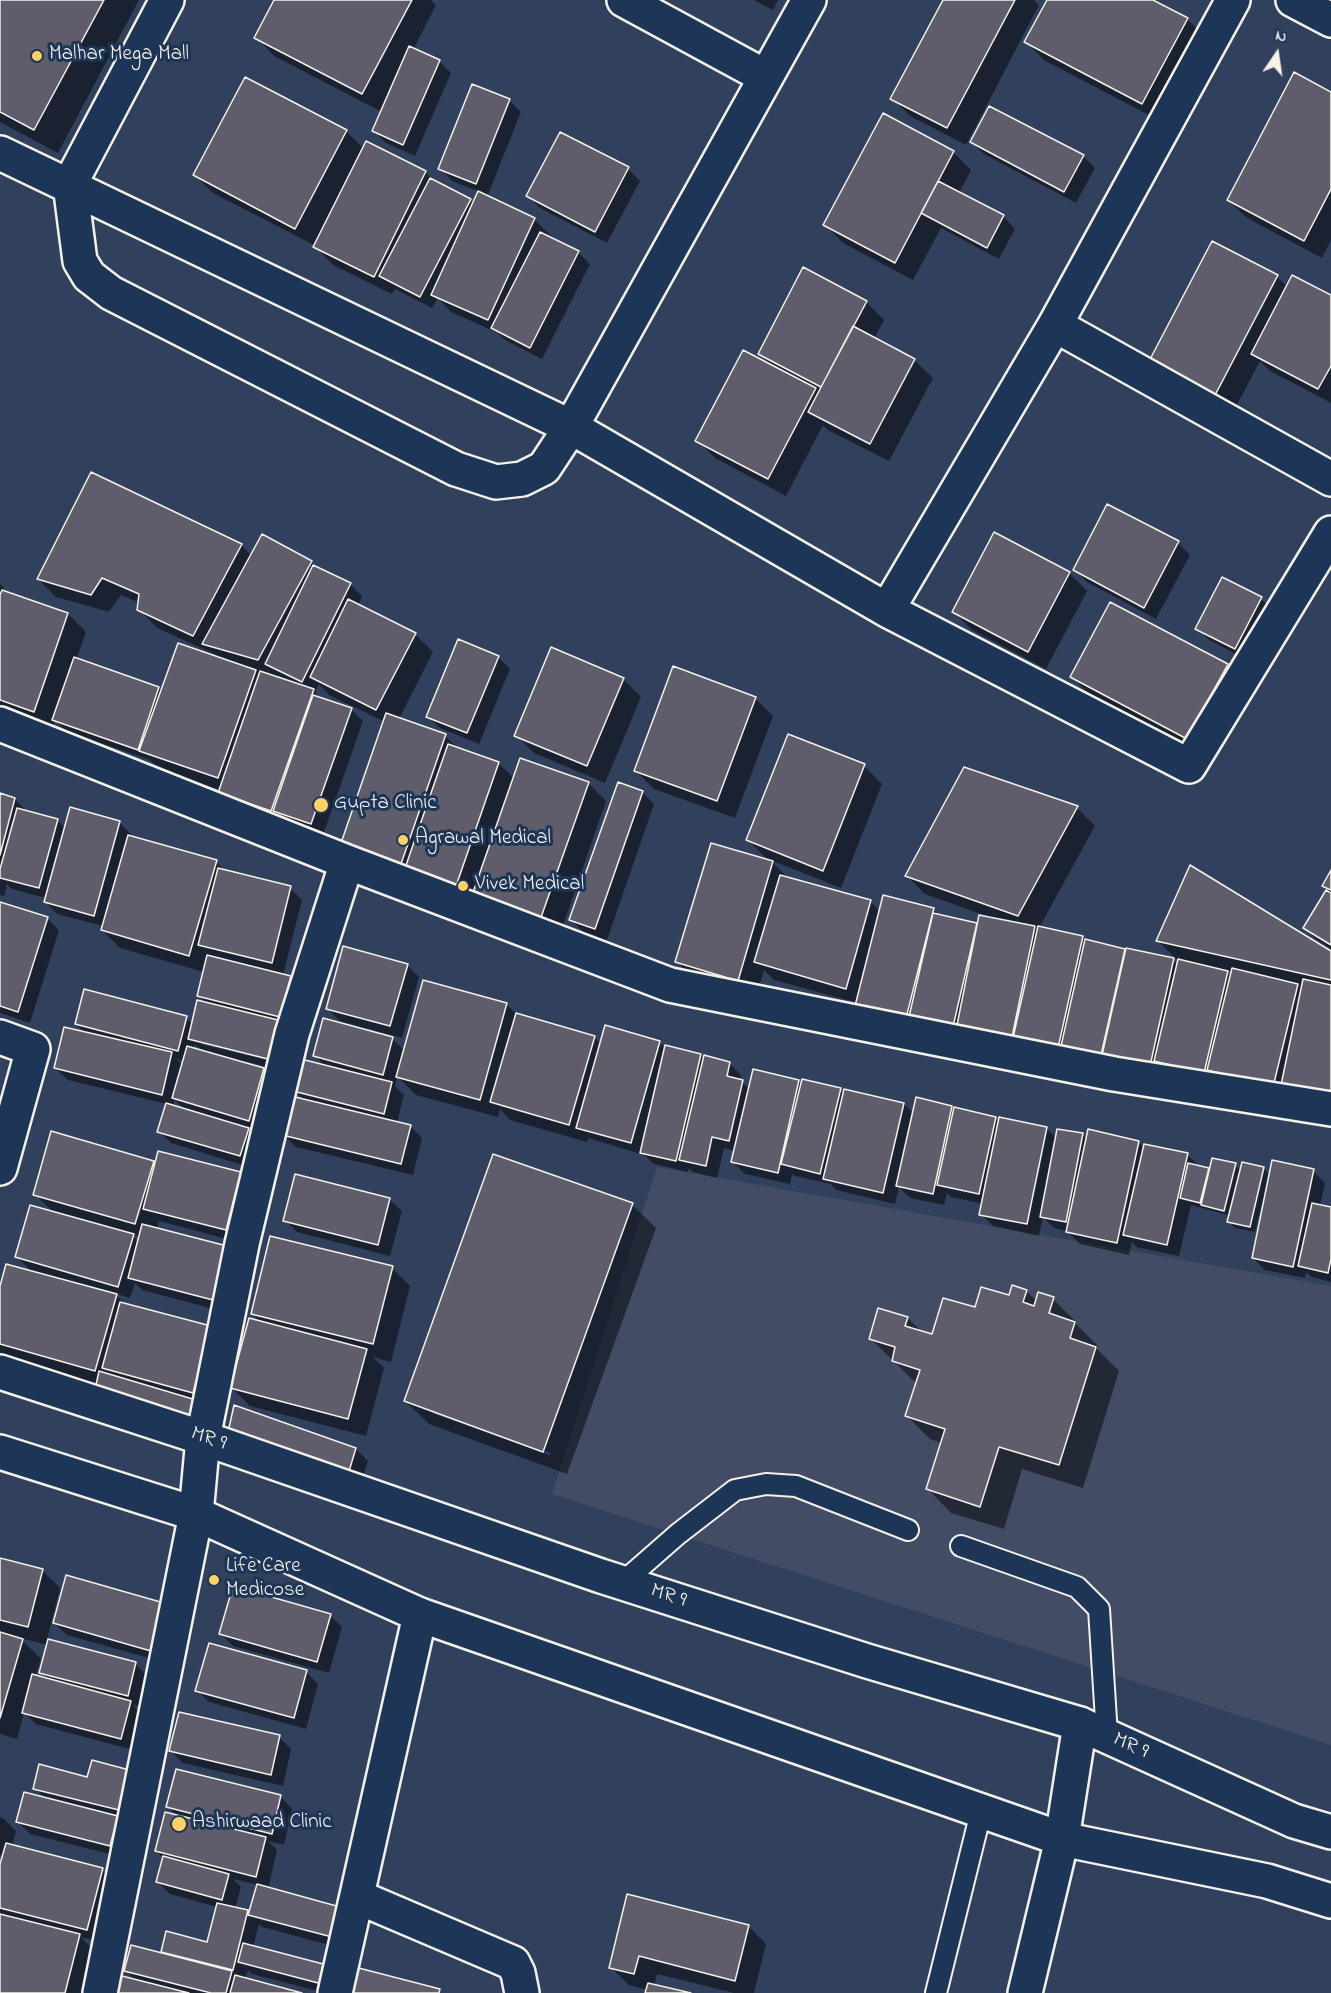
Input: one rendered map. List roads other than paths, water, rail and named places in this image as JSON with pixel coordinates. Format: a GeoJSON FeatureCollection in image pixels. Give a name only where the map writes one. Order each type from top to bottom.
{"type":"FeatureCollection","features":[{"type":"Feature","properties":{"kind":"street"},"geometry":{"type":"LineString","coordinates":[[167,0],[69,184],[80,261],[88,276],[111,293],[456,469],[496,482],[522,479],[544,468],[571,427],[809,0]]}},
{"type":"Feature","properties":{"kind":"street"},"geometry":{"type":"LineString","coordinates":[[624,0],[766,77]]}},
{"type":"Feature","properties":{"kind":"street"},"geometry":{"type":"LineString","coordinates":[[887,610],[1055,325],[1233,0]]}},
{"type":"Feature","properties":{"kind":"street"},"geometry":{"type":"LineString","coordinates":[[1293,0],[1331,20]]}},
{"type":"Feature","properties":{"kind":"street"},"geometry":{"type":"LineString","coordinates":[[0,153],[69,184],[571,427],[887,610],[1190,766],[1331,533]]}},
{"type":"Feature","properties":{"kind":"street"},"geometry":{"type":"LineString","coordinates":[[1055,325],[1331,478]]}},
{"type":"Feature","properties":{"kind":"street"},"geometry":{"type":"LineString","coordinates":[[0,724],[347,862],[670,985],[1114,1074],[1331,1109]]}},
{"type":"Feature","properties":{"kind":"street"},"geometry":{"type":"LineString","coordinates":[[100,1993],[196,1514],[203,1438],[242,1244],[292,1034],[347,862]]}},
{"type":"Feature","properties":{"kind":"street"},"geometry":{"type":"LineString","coordinates":[[0,1037],[33,1049],[0,1168]]}},
{"type":"Feature","properties":{"kind":"street","name":"MR 9"},"geometry":{"type":"LineString","coordinates":[[0,1372],[203,1438],[622,1583],[1093,1730],[1294,1821],[1331,1833]]}},
{"type":"Feature","properties":{"kind":"street"},"geometry":{"type":"LineString","coordinates":[[0,1452],[196,1514],[420,1615],[981,1812],[1062,1839],[1267,1881],[1331,1901]]}},
{"type":"Feature","properties":{"kind":"street"},"geometry":{"type":"LineString","coordinates":[[334,1993],[358,1897],[420,1615]]}},
{"type":"Feature","properties":{"kind":"street"},"geometry":{"type":"LineString","coordinates":[[1025,1993],[1062,1839],[1093,1730]]}},
{"type":"Feature","properties":{"kind":"street"},"geometry":{"type":"LineString","coordinates":[[358,1897],[513,1963],[518,1973],[522,1993]]}},
{"type":"Feature","properties":{"kind":"lane"},"geometry":{"type":"LineString","coordinates":[[622,1583],[678,1534],[735,1490],[766,1484],[795,1486],[908,1530]]}},
{"type":"Feature","properties":{"kind":"lane"},"geometry":{"type":"LineString","coordinates":[[962,1546],[1077,1587],[1099,1610],[1093,1730]]}},
{"type":"Feature","properties":{"kind":"lane"},"geometry":{"type":"LineString","coordinates":[[936,1993],[981,1812]]}},
{"type":"Feature","properties":{"kind":"place","name":"Malhar Mega Mall"},"geometry":{"type":"Point","coordinates":[37,56]}},
{"type":"Feature","properties":{"kind":"place","name":"Gupta Clinic"},"geometry":{"type":"Point","coordinates":[321,805]}},
{"type":"Feature","properties":{"kind":"place","name":"Agrawal Medical"},"geometry":{"type":"Point","coordinates":[403,840]}},
{"type":"Feature","properties":{"kind":"place","name":"Vivek Medical"},"geometry":{"type":"Point","coordinates":[463,886]}},
{"type":"Feature","properties":{"kind":"place","name":"Life Care Medicose"},"geometry":{"type":"Point","coordinates":[214,1580]}},
{"type":"Feature","properties":{"kind":"place","name":"Ashirwaad Clinic"},"geometry":{"type":"Point","coordinates":[179,1824]}}]}
